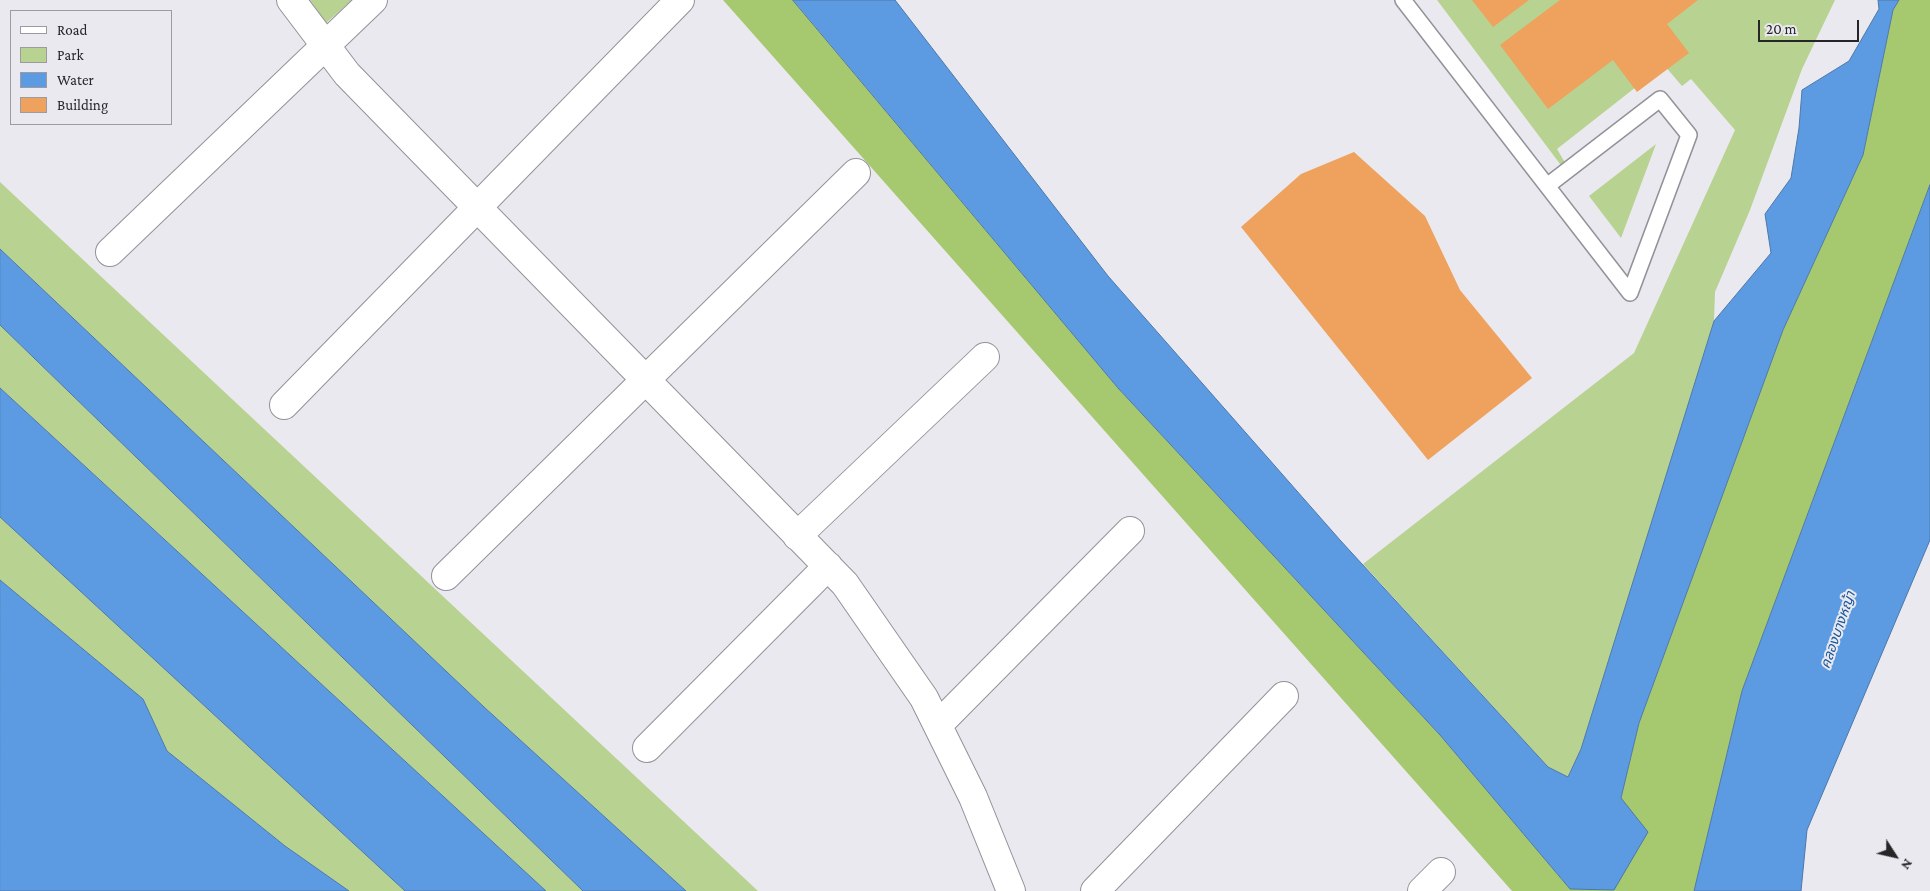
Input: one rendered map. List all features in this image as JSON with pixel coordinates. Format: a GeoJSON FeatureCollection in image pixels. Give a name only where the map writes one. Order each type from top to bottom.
{"type":"FeatureCollection","features":[{"type":"Feature","properties":{"kind":"street"},"geometry":{"type":"LineString","coordinates":[[291,0],[347,74],[845,584],[924,698],[973,798],[1011,891]]}},
{"type":"Feature","properties":{"kind":"street"},"geometry":{"type":"LineString","coordinates":[[110,252],[373,0]]}},
{"type":"Feature","properties":{"kind":"street"},"geometry":{"type":"LineString","coordinates":[[284,405],[680,0]]}},
{"type":"Feature","properties":{"kind":"street"},"geometry":{"type":"LineString","coordinates":[[446,576],[856,173]]}},
{"type":"Feature","properties":{"kind":"street"},"geometry":{"type":"LineString","coordinates":[[798,536],[984,357]]}},
{"type":"Feature","properties":{"kind":"street"},"geometry":{"type":"LineString","coordinates":[[938,725],[1130,531]]}},
{"type":"Feature","properties":{"kind":"street"},"geometry":{"type":"LineString","coordinates":[[647,748],[828,566]]}},
{"type":"Feature","properties":{"kind":"street"},"geometry":{"type":"LineString","coordinates":[[1095,891],[1284,696]]}},
{"type":"Feature","properties":{"kind":"street"},"geometry":{"type":"LineString","coordinates":[[1422,891],[1441,872]]}},
{"type":"Feature","properties":{"kind":"lane"},"geometry":{"type":"LineString","coordinates":[[1403,0],[1547,186],[1630,293],[1689,135],[1660,99],[1547,186]]}},
{"type":"Feature","properties":{"kind":"green space"},"geometry":{"type":"Polygon","coordinates":[[[310,0],[352,0],[326,23],[310,0]]]}},
{"type":"Feature","properties":{"kind":"green space"},"geometry":{"type":"Polygon","coordinates":[[[723,0],[793,0],[1118,388],[1440,735],[1570,889],[1621,798],[1639,723],[1783,330],[1863,155],[1893,10],[1899,0],[1930,0],[1930,185],[1742,691],[1694,891],[1512,891],[723,0]]]}},
{"type":"Feature","properties":{"kind":"green space"},"geometry":{"type":"Polygon","coordinates":[[[1437,0],[1835,0],[1802,69],[1750,210],[1715,292],[1714,321],[1581,749],[1568,777],[1548,767],[1363,564],[1634,353],[1735,130],[1691,79],[1682,86],[1664,65],[1557,149],[1567,166],[1563,168],[1437,0]]]}},
{"type":"Feature","properties":{"kind":"green space"},"geometry":{"type":"Polygon","coordinates":[[[1656,144],[1621,238],[1589,196],[1656,144]]]}},
{"type":"Feature","properties":{"kind":"green space"},"geometry":{"type":"Polygon","coordinates":[[[0,182],[758,891],[686,891],[484,707],[0,249],[0,182]]]}},
{"type":"Feature","properties":{"kind":"green space"},"geometry":{"type":"Polygon","coordinates":[[[0,325],[583,891],[546,891],[0,388],[0,325]]]}},
{"type":"Feature","properties":{"kind":"green space"},"geometry":{"type":"Polygon","coordinates":[[[0,517],[405,891],[349,891],[285,846],[167,751],[143,699],[0,580],[0,517]]]}},
{"type":"Feature","properties":{"kind":"water"},"geometry":{"type":"Polygon","coordinates":[[[793,0],[895,0],[1108,276],[1340,540],[1548,767],[1568,777],[1581,749],[1714,321],[1771,253],[1765,214],[1791,178],[1799,128],[1802,90],[1849,61],[1879,9],[1878,0],[1899,0],[1893,10],[1863,155],[1783,330],[1639,723],[1621,798],[1648,832],[1614,890],[1570,889],[1440,735],[1118,388],[793,0]]]}},
{"type":"Feature","properties":{"kind":"water","name":"คลองบางหญ้า"},"geometry":{"type":"Polygon","coordinates":[[[1930,185],[1930,540],[1807,830],[1801,891],[1694,891],[1742,691],[1930,185]]]}},
{"type":"Feature","properties":{"kind":"water"},"geometry":{"type":"Polygon","coordinates":[[[0,249],[484,707],[686,891],[583,891],[0,325],[0,249]]]}},
{"type":"Feature","properties":{"kind":"water"},"geometry":{"type":"Polygon","coordinates":[[[0,388],[546,891],[405,891],[0,517],[0,388]]]}},
{"type":"Feature","properties":{"kind":"water"},"geometry":{"type":"Polygon","coordinates":[[[0,580],[143,699],[167,751],[285,846],[349,891],[0,891],[0,580]]]}},
{"type":"Feature","properties":{"kind":"building"},"geometry":{"type":"Polygon","coordinates":[[[1472,0],[1529,0],[1493,27],[1472,0]]]}},
{"type":"Feature","properties":{"kind":"building"},"geometry":{"type":"Polygon","coordinates":[[[1560,0],[1698,0],[1667,24],[1689,53],[1637,92],[1613,60],[1548,109],[1500,45],[1560,0]]]}},
{"type":"Feature","properties":{"kind":"building"},"geometry":{"type":"Polygon","coordinates":[[[1354,152],[1425,216],[1460,290],[1532,378],[1428,460],[1241,227],[1301,174],[1354,152]]]}}]}
